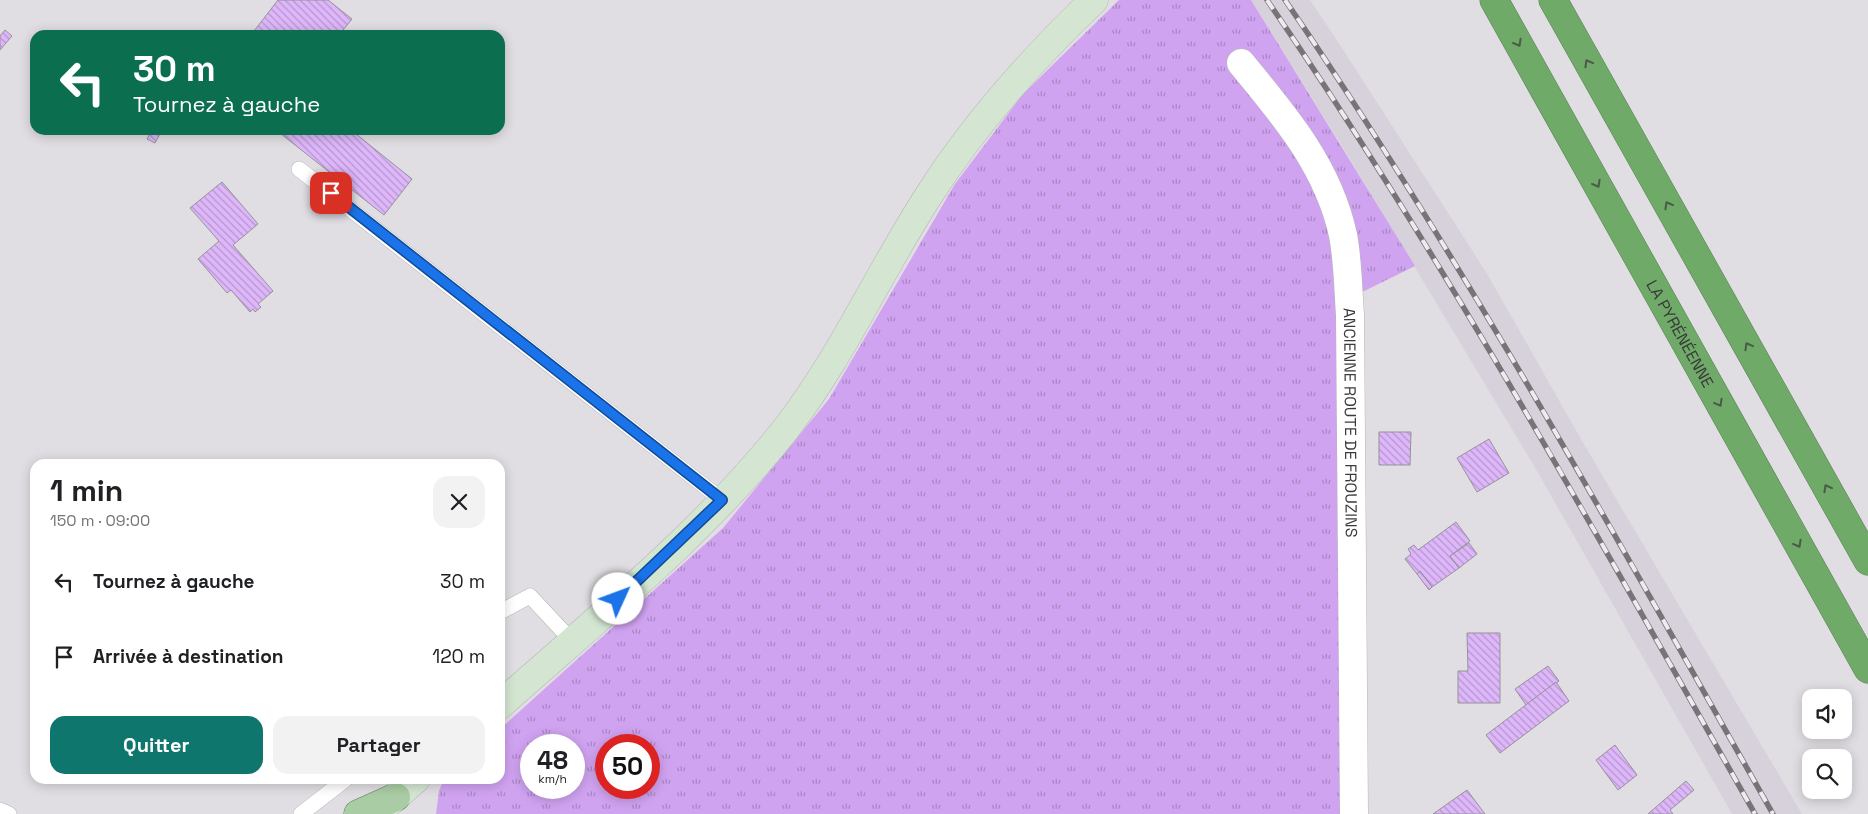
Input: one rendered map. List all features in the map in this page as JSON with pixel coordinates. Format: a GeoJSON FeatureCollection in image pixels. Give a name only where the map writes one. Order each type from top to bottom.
{"type":"FeatureCollection","features":[{"type":"Feature","properties":{"kind":"highway","name":"LA PYRÉNÉENNE"},"geometry":{"type":"LineString","coordinates":[[1494,0],[1868,669]]}},
{"type":"Feature","properties":{"kind":"highway"},"geometry":{"type":"LineString","coordinates":[[1553,0],[1868,561]]}},
{"type":"Feature","properties":{"kind":"main road"},"geometry":{"type":"LineString","coordinates":[[505,701],[572,641],[722,500],[786,429],[825,373],[928,196],[975,128],[1039,55],[1094,0]]}},
{"type":"Feature","properties":{"kind":"main road"},"geometry":{"type":"LineString","coordinates":[[358,814],[391,808],[412,784]]}},
{"type":"Feature","properties":{"kind":"street","name":"ANCIENNE ROUTE DE FROUZINS"},"geometry":{"type":"LineString","coordinates":[[1241,63],[1308,150],[1325,180],[1343,237],[1350,315],[1354,814]]}},
{"type":"Feature","properties":{"kind":"lane"},"geometry":{"type":"LineString","coordinates":[[299,169],[722,500]]}},
{"type":"Feature","properties":{"kind":"lane"},"geometry":{"type":"LineString","coordinates":[[505,609],[530,596],[572,641]]}},
{"type":"Feature","properties":{"kind":"lane"},"geometry":{"type":"LineString","coordinates":[[301,814],[340,784]]}},
{"type":"Feature","properties":{"kind":"lane"},"geometry":{"type":"LineString","coordinates":[[0,810],[8,814]]}},
{"type":"Feature","properties":{"kind":"shaded area"},"geometry":{"type":"Polygon","coordinates":[[[1251,0],[1310,0],[1486,272],[1585,446],[1802,814],[1732,814],[1537,471],[1347,154],[1251,0]]]}},
{"type":"Feature","properties":{"kind":"green space"},"geometry":{"type":"Polygon","coordinates":[[[1119,0],[1251,0],[1415,266],[1340,303],[1343,814],[436,814],[439,791],[442,784],[505,784],[505,724],[723,528],[829,399],[955,184],[1023,94],[1119,0]]]}},
{"type":"Feature","properties":{"kind":"building"},"geometry":{"type":"Polygon","coordinates":[[[278,0],[328,0],[352,19],[343,30],[255,30],[278,0]]]}},
{"type":"Feature","properties":{"kind":"building"},"geometry":{"type":"Polygon","coordinates":[[[5,30],[12,36],[0,50],[0,36],[5,30]]]}},
{"type":"Feature","properties":{"kind":"building"},"geometry":{"type":"Polygon","coordinates":[[[149,135],[159,135],[155,143],[147,139],[149,135]]]}},
{"type":"Feature","properties":{"kind":"building"},"geometry":{"type":"Polygon","coordinates":[[[282,135],[357,135],[412,179],[384,215],[282,135]]]}},
{"type":"Feature","properties":{"kind":"building"},"geometry":{"type":"Polygon","coordinates":[[[222,182],[258,224],[233,245],[273,291],[258,304],[261,307],[255,312],[253,309],[250,312],[231,290],[227,293],[198,259],[219,241],[190,208],[222,182]]]}},
{"type":"Feature","properties":{"kind":"building"},"geometry":{"type":"Polygon","coordinates":[[[1379,432],[1411,432],[1410,465],[1379,465],[1379,432]]]}},
{"type":"Feature","properties":{"kind":"building"},"geometry":{"type":"Polygon","coordinates":[[[1489,439],[1509,473],[1477,492],[1457,458],[1489,439]]]}},
{"type":"Feature","properties":{"kind":"building"},"geometry":{"type":"Polygon","coordinates":[[[1456,522],[1470,541],[1450,556],[1459,568],[1432,587],[1420,571],[1417,574],[1405,559],[1411,554],[1408,549],[1414,545],[1418,550],[1456,522]]]}},
{"type":"Feature","properties":{"kind":"building"},"geometry":{"type":"Polygon","coordinates":[[[1469,543],[1477,554],[1459,568],[1450,556],[1469,543]]]}},
{"type":"Feature","properties":{"kind":"building"},"geometry":{"type":"Polygon","coordinates":[[[1420,571],[1432,587],[1429,590],[1417,574],[1420,571]]]}},
{"type":"Feature","properties":{"kind":"building"},"geometry":{"type":"Polygon","coordinates":[[[1467,633],[1500,633],[1500,703],[1458,703],[1458,671],[1468,671],[1467,633]]]}},
{"type":"Feature","properties":{"kind":"building"},"geometry":{"type":"Polygon","coordinates":[[[1548,666],[1559,681],[1526,705],[1515,689],[1548,666]]]}},
{"type":"Feature","properties":{"kind":"building"},"geometry":{"type":"Polygon","coordinates":[[[1556,682],[1569,701],[1500,753],[1486,735],[1556,682]]]}},
{"type":"Feature","properties":{"kind":"building"},"geometry":{"type":"Polygon","coordinates":[[[1615,745],[1637,775],[1618,790],[1596,760],[1615,745]]]}},
{"type":"Feature","properties":{"kind":"building"},"geometry":{"type":"Polygon","coordinates":[[[1686,781],[1694,790],[1670,810],[1673,814],[1648,814],[1686,781]]]}},
{"type":"Feature","properties":{"kind":"building"},"geometry":{"type":"Polygon","coordinates":[[[1467,790],[1485,814],[1433,814],[1467,790]]]}},
{"type":"Feature","properties":{"kind":"railway"},"geometry":{"type":"LineString","coordinates":[[1267,0],[1333,99],[1459,300],[1579,504],[1755,814]]}},
{"type":"Feature","properties":{"kind":"railway"},"geometry":{"type":"LineString","coordinates":[[1285,0],[1351,99],[1477,300],[1597,504],[1773,814]]}},
{"type":"Feature","properties":{"kind":"route"},"geometry":{"type":"LineString","coordinates":[[331,193],[722,500],[618,599]]}}]}
